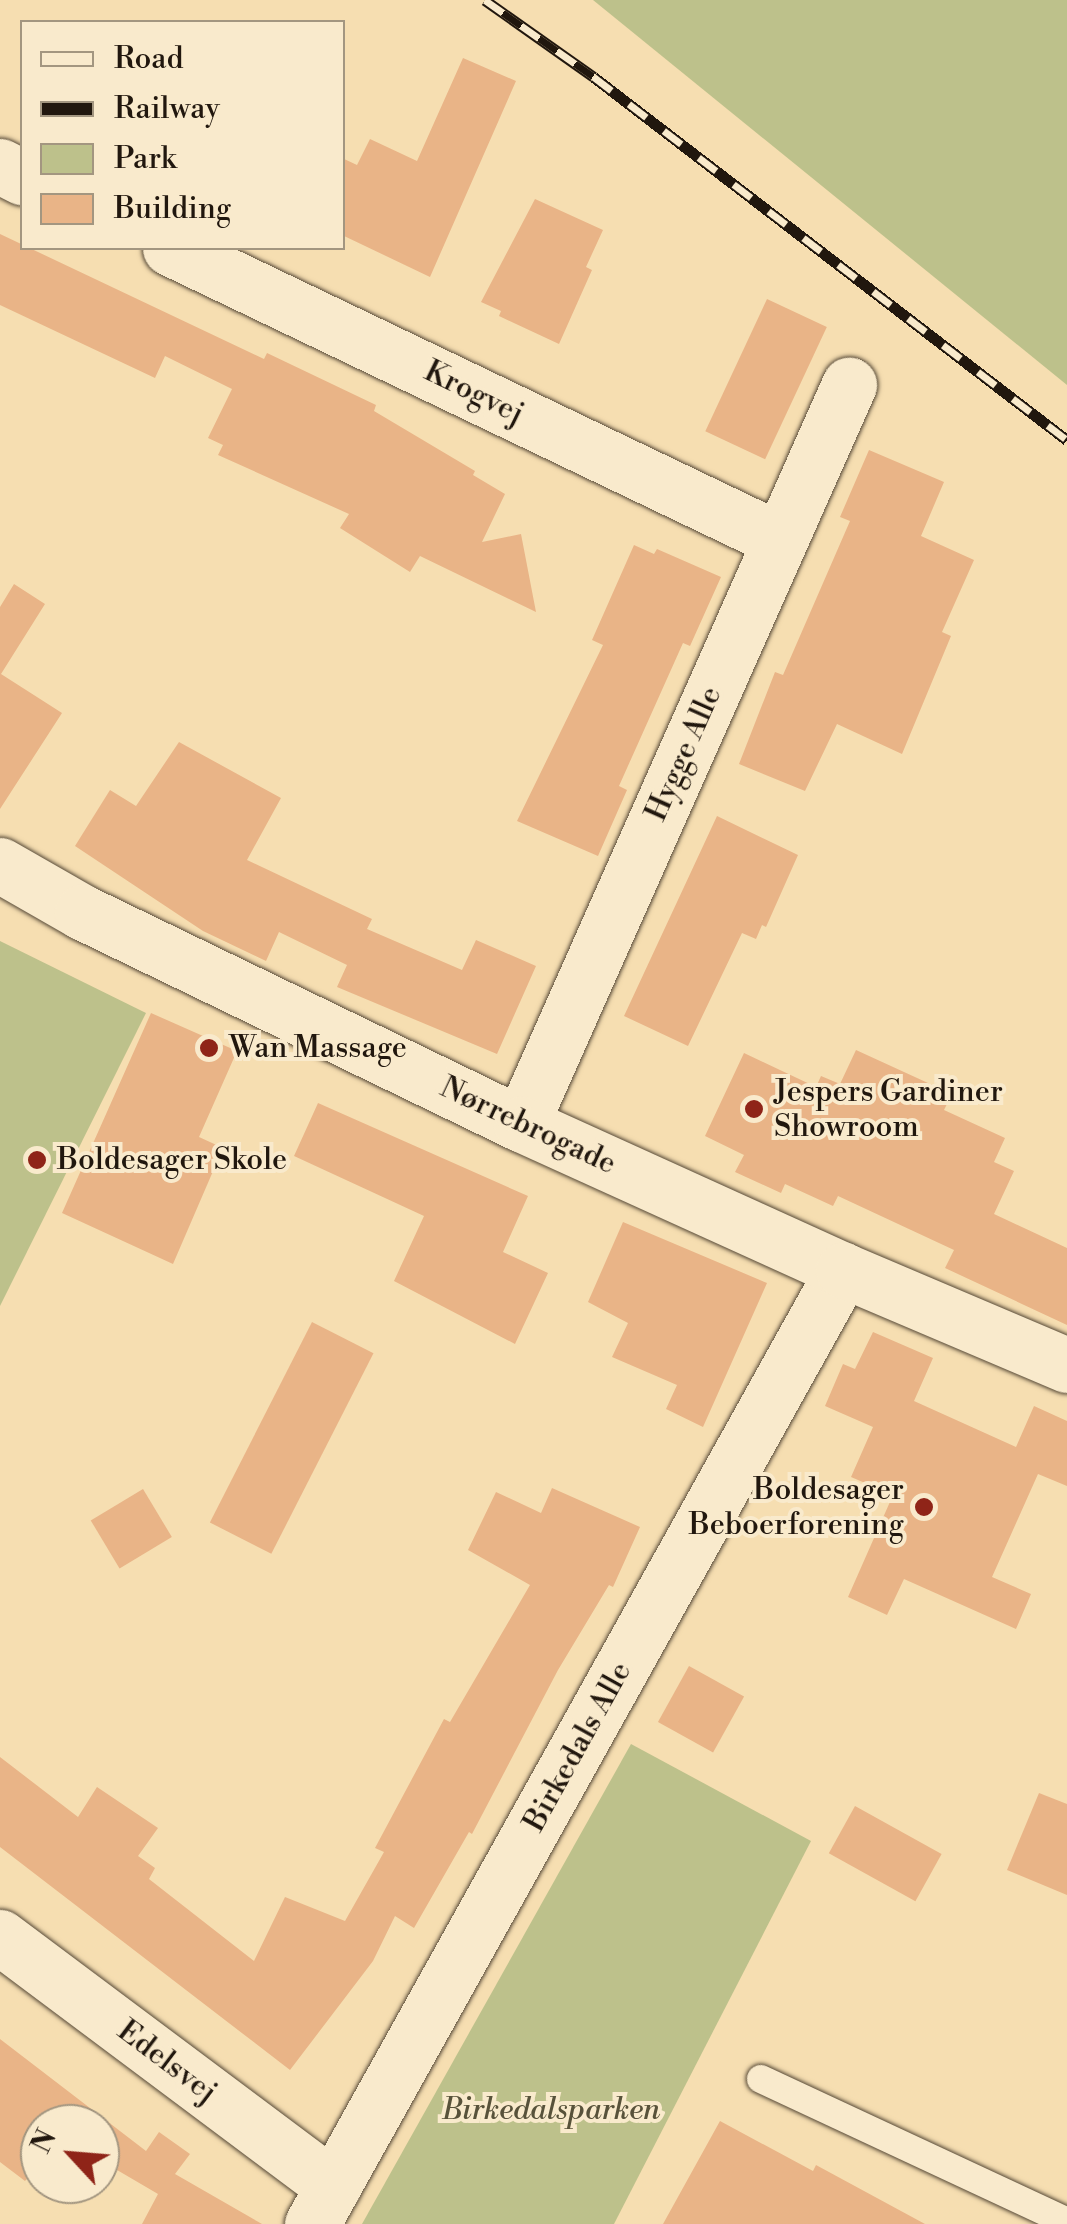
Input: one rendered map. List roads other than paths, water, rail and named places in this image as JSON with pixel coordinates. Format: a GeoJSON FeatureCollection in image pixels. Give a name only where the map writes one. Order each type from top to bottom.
{"type":"FeatureCollection","features":[{"type":"Feature","properties":{"kind":"street","name":"Krogvej"},"geometry":{"type":"LineString","coordinates":[[174,250],[778,538]]}},
{"type":"Feature","properties":{"kind":"street","name":"Hygge Alle"},"geometry":{"type":"LineString","coordinates":[[521,1124],[849,385]]}},
{"type":"Feature","properties":{"kind":"street","name":"Nørrebrogade"},"geometry":{"type":"LineString","coordinates":[[0,865],[82,912],[521,1124],[843,1270],[1067,1365]]}},
{"type":"Feature","properties":{"kind":"street","name":"Birkedals Alle"},"geometry":{"type":"LineString","coordinates":[[323,2205],[843,1270]]}},
{"type":"Feature","properties":{"kind":"street","name":"Edelsvej"},"geometry":{"type":"LineString","coordinates":[[0,1938],[323,2205]]}},
{"type":"Feature","properties":{"kind":"lane"},"geometry":{"type":"LineString","coordinates":[[761,2079],[1067,2222]]}},
{"type":"Feature","properties":{"kind":"railway"},"geometry":{"type":"LineString","coordinates":[[485,0],[594,77],[1067,440]]}},
{"type":"Feature","properties":{"kind":"place","name":"Wan Massage"},"geometry":{"type":"Point","coordinates":[209,1048]}},
{"type":"Feature","properties":{"kind":"place","name":"Jespers Gardiner Showroom"},"geometry":{"type":"Point","coordinates":[754,1109]}},
{"type":"Feature","properties":{"kind":"place","name":"Boldesager Skole"},"geometry":{"type":"Point","coordinates":[37,1160]}},
{"type":"Feature","properties":{"kind":"place","name":"Boldesager Beboerforening"},"geometry":{"type":"Point","coordinates":[924,1507]}},
{"type":"Feature","properties":{"kind":"park label","name":"Birkedalsparken"},"geometry":{"type":"Point","coordinates":[551,2110]}}]}
